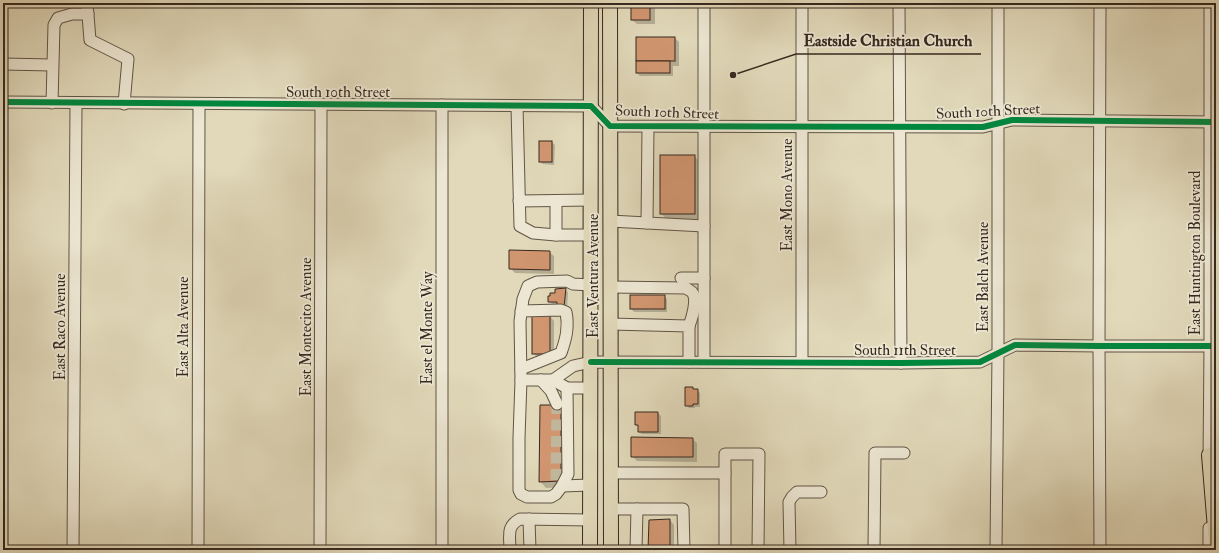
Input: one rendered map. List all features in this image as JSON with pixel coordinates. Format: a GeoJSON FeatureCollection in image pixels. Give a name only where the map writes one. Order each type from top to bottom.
{"type":"FeatureCollection","features":[{"type":"Feature","properties":{"kind":"main road","name":"East Ventura Avenue"},"geometry":{"type":"LineString","coordinates":[[590,550],[591,3]]}},
{"type":"Feature","properties":{"kind":"main road","name":"East Ventura Avenue"},"geometry":{"type":"LineString","coordinates":[[610,3],[611,550]]}},
{"type":"Feature","properties":{"kind":"main road"},"geometry":{"type":"LineString","coordinates":[[1209,455],[1216,541]]}},
{"type":"Feature","properties":{"kind":"street"},"geometry":{"type":"LineString","coordinates":[[704,3],[704,362]]}},
{"type":"Feature","properties":{"kind":"street","name":"East Mono Avenue"},"geometry":{"type":"LineString","coordinates":[[802,3],[802,362]]}},
{"type":"Feature","properties":{"kind":"street"},"geometry":{"type":"LineString","coordinates":[[899,3],[901,363]]}},
{"type":"Feature","properties":{"kind":"street","name":"East Balch Avenue"},"geometry":{"type":"LineString","coordinates":[[996,550],[998,353],[998,3]]}},
{"type":"Feature","properties":{"kind":"street"},"geometry":{"type":"LineString","coordinates":[[1100,3],[1100,550]]}},
{"type":"Feature","properties":{"kind":"street","name":"East Huntington Boulevard"},"geometry":{"type":"LineString","coordinates":[[1209,550],[1209,455],[1213,346],[1213,122],[1210,3]]}},
{"type":"Feature","properties":{"kind":"street"},"geometry":{"type":"LineString","coordinates":[[52,103],[54,25],[58,18],[87,9],[90,40],[128,59],[124,104]]}},
{"type":"Feature","properties":{"kind":"street"},"geometry":{"type":"LineString","coordinates":[[3,64],[52,65]]}},
{"type":"Feature","properties":{"kind":"street","name":"South 10th Street"},"geometry":{"type":"LineString","coordinates":[[3,102],[591,106],[610,126],[648,127],[983,127],[1012,120],[1213,122]]}},
{"type":"Feature","properties":{"kind":"street","name":"East Raco Avenue"},"geometry":{"type":"LineString","coordinates":[[73,550],[76,103]]}},
{"type":"Feature","properties":{"kind":"street","name":"East Alta Avenue"},"geometry":{"type":"LineString","coordinates":[[198,104],[198,550]]}},
{"type":"Feature","properties":{"kind":"street","name":"East Montecito Avenue"},"geometry":{"type":"LineString","coordinates":[[320,550],[321,105]]}},
{"type":"Feature","properties":{"kind":"street","name":"East el Monte Way"},"geometry":{"type":"LineString","coordinates":[[442,105],[442,550]]}},
{"type":"Feature","properties":{"kind":"street"},"geometry":{"type":"LineString","coordinates":[[517,106],[520,226],[533,233],[556,235],[591,235]]}},
{"type":"Feature","properties":{"kind":"street"},"geometry":{"type":"LineString","coordinates":[[648,127],[648,223]]}},
{"type":"Feature","properties":{"kind":"street"},"geometry":{"type":"LineString","coordinates":[[519,201],[591,200]]}},
{"type":"Feature","properties":{"kind":"street"},"geometry":{"type":"LineString","coordinates":[[556,201],[556,235]]}},
{"type":"Feature","properties":{"kind":"street"},"geometry":{"type":"LineString","coordinates":[[610,221],[704,226]]}},
{"type":"Feature","properties":{"kind":"street"},"geometry":{"type":"LineString","coordinates":[[681,278],[704,278]]}},
{"type":"Feature","properties":{"kind":"street"},"geometry":{"type":"LineString","coordinates":[[567,388],[568,474],[551,497],[527,497],[521,494],[519,490],[521,380],[520,321],[523,299],[528,286],[537,282],[567,281],[573,284],[591,285]]}},
{"type":"Feature","properties":{"kind":"street"},"geometry":{"type":"LineString","coordinates":[[610,287],[686,288],[692,291],[695,298],[693,315],[689,326],[689,362]]}},
{"type":"Feature","properties":{"kind":"street"},"geometry":{"type":"LineString","coordinates":[[521,311],[561,310],[566,312],[568,319],[567,336],[561,354],[521,369]]}},
{"type":"Feature","properties":{"kind":"street"},"geometry":{"type":"LineString","coordinates":[[610,324],[689,326]]}},
{"type":"Feature","properties":{"kind":"street","name":"South 11th Street"},"geometry":{"type":"LineString","coordinates":[[553,380],[572,366],[591,362],[980,362],[1015,345],[1213,346]]}},
{"type":"Feature","properties":{"kind":"street"},"geometry":{"type":"LineString","coordinates":[[521,380],[553,380],[567,388],[590,388]]}},
{"type":"Feature","properties":{"kind":"street"},"geometry":{"type":"LineString","coordinates":[[541,380],[551,391],[556,404]]}},
{"type":"Feature","properties":{"kind":"street"},"geometry":{"type":"LineString","coordinates":[[874,550],[875,453],[904,453]]}},
{"type":"Feature","properties":{"kind":"street"},"geometry":{"type":"LineString","coordinates":[[725,550],[725,454],[758,454],[758,550]]}},
{"type":"Feature","properties":{"kind":"street"},"geometry":{"type":"LineString","coordinates":[[611,473],[725,473]]}},
{"type":"Feature","properties":{"kind":"street"},"geometry":{"type":"LineString","coordinates":[[558,486],[590,485]]}},
{"type":"Feature","properties":{"kind":"street"},"geometry":{"type":"LineString","coordinates":[[790,550],[789,502],[792,496],[798,492],[822,492]]}},
{"type":"Feature","properties":{"kind":"street"},"geometry":{"type":"LineString","coordinates":[[611,509],[683,509],[684,550]]}},
{"type":"Feature","properties":{"kind":"street"},"geometry":{"type":"LineString","coordinates":[[636,550],[637,509]]}},
{"type":"Feature","properties":{"kind":"street"},"geometry":{"type":"LineString","coordinates":[[510,550],[510,528],[513,522],[520,519],[590,520]]}},
{"type":"Feature","properties":{"kind":"street"},"geometry":{"type":"LineString","coordinates":[[530,519],[530,550]]}},
{"type":"Feature","properties":{"kind":"green space"},"geometry":{"type":"Polygon","coordinates":[[[1216,141],[1216,324],[1215,142],[1216,141]]]}},
{"type":"Feature","properties":{"kind":"green space"},"geometry":{"type":"Polygon","coordinates":[[[1216,365],[1216,474],[1214,460],[1214,368],[1216,365]]]}},
{"type":"Feature","properties":{"kind":"building"},"geometry":{"type":"Polygon","coordinates":[[[631,3],[650,3],[650,20],[631,20],[631,3]]]}},
{"type":"Feature","properties":{"kind":"building"},"geometry":{"type":"Polygon","coordinates":[[[636,37],[675,37],[675,61],[636,61],[636,37]]]}},
{"type":"Feature","properties":{"kind":"building"},"geometry":{"type":"Polygon","coordinates":[[[636,61],[670,61],[670,73],[636,73],[636,61]]]}},
{"type":"Feature","properties":{"kind":"building"},"geometry":{"type":"Polygon","coordinates":[[[539,141],[552,141],[552,162],[539,162],[539,141]]]}},
{"type":"Feature","properties":{"kind":"building"},"geometry":{"type":"Polygon","coordinates":[[[660,155],[695,155],[695,214],[660,214],[660,155]]]}},
{"type":"Feature","properties":{"kind":"building"},"geometry":{"type":"Polygon","coordinates":[[[509,250],[550,251],[550,270],[509,269],[509,250]]]}},
{"type":"Feature","properties":{"kind":"building"},"geometry":{"type":"Polygon","coordinates":[[[566,288],[564,307],[557,307],[557,302],[548,302],[548,296],[550,296],[550,293],[555,293],[555,289],[566,288]]]}},
{"type":"Feature","properties":{"kind":"building"},"geometry":{"type":"Polygon","coordinates":[[[630,295],[665,295],[665,309],[630,309],[630,295]]]}},
{"type":"Feature","properties":{"kind":"building"},"geometry":{"type":"Polygon","coordinates":[[[532,315],[550,315],[550,354],[532,354],[532,315]]]}},
{"type":"Feature","properties":{"kind":"building"},"geometry":{"type":"Polygon","coordinates":[[[685,387],[693,387],[693,389],[698,389],[698,404],[693,404],[693,406],[685,406],[685,387]]]}},
{"type":"Feature","properties":{"kind":"building"},"geometry":{"type":"Polygon","coordinates":[[[540,405],[561,405],[561,481],[539,482],[540,405]]]}},
{"type":"Feature","properties":{"kind":"building"},"geometry":{"type":"Polygon","coordinates":[[[635,412],[658,412],[658,432],[638,432],[638,425],[635,425],[635,412]]]}},
{"type":"Feature","properties":{"kind":"building"},"geometry":{"type":"Polygon","coordinates":[[[631,437],[693,438],[693,457],[631,457],[631,437]]]}},
{"type":"Feature","properties":{"kind":"building"},"geometry":{"type":"Polygon","coordinates":[[[670,519],[670,550],[648,550],[649,520],[670,519]]]}},
{"type":"Feature","properties":{"kind":"building"},"geometry":{"type":"Polygon","coordinates":[[[534,547],[563,547],[563,550],[534,550],[534,547]]]}},
{"type":"Feature","properties":{"kind":"tunnel"},"geometry":{"type":"LineString","coordinates":[[556,480],[557,404]]}},
{"type":"Feature","properties":{"kind":"cycle path"},"geometry":{"type":"LineString","coordinates":[[3,102],[591,106],[610,126],[983,127],[1012,120],[1216,122]]}},
{"type":"Feature","properties":{"kind":"cycle path"},"geometry":{"type":"LineString","coordinates":[[591,362],[980,362],[1015,345],[1216,346]]}},
{"type":"Feature","properties":{"kind":"place","name":"Eastside Christian Church"},"geometry":{"type":"Point","coordinates":[733,75]}}]}
